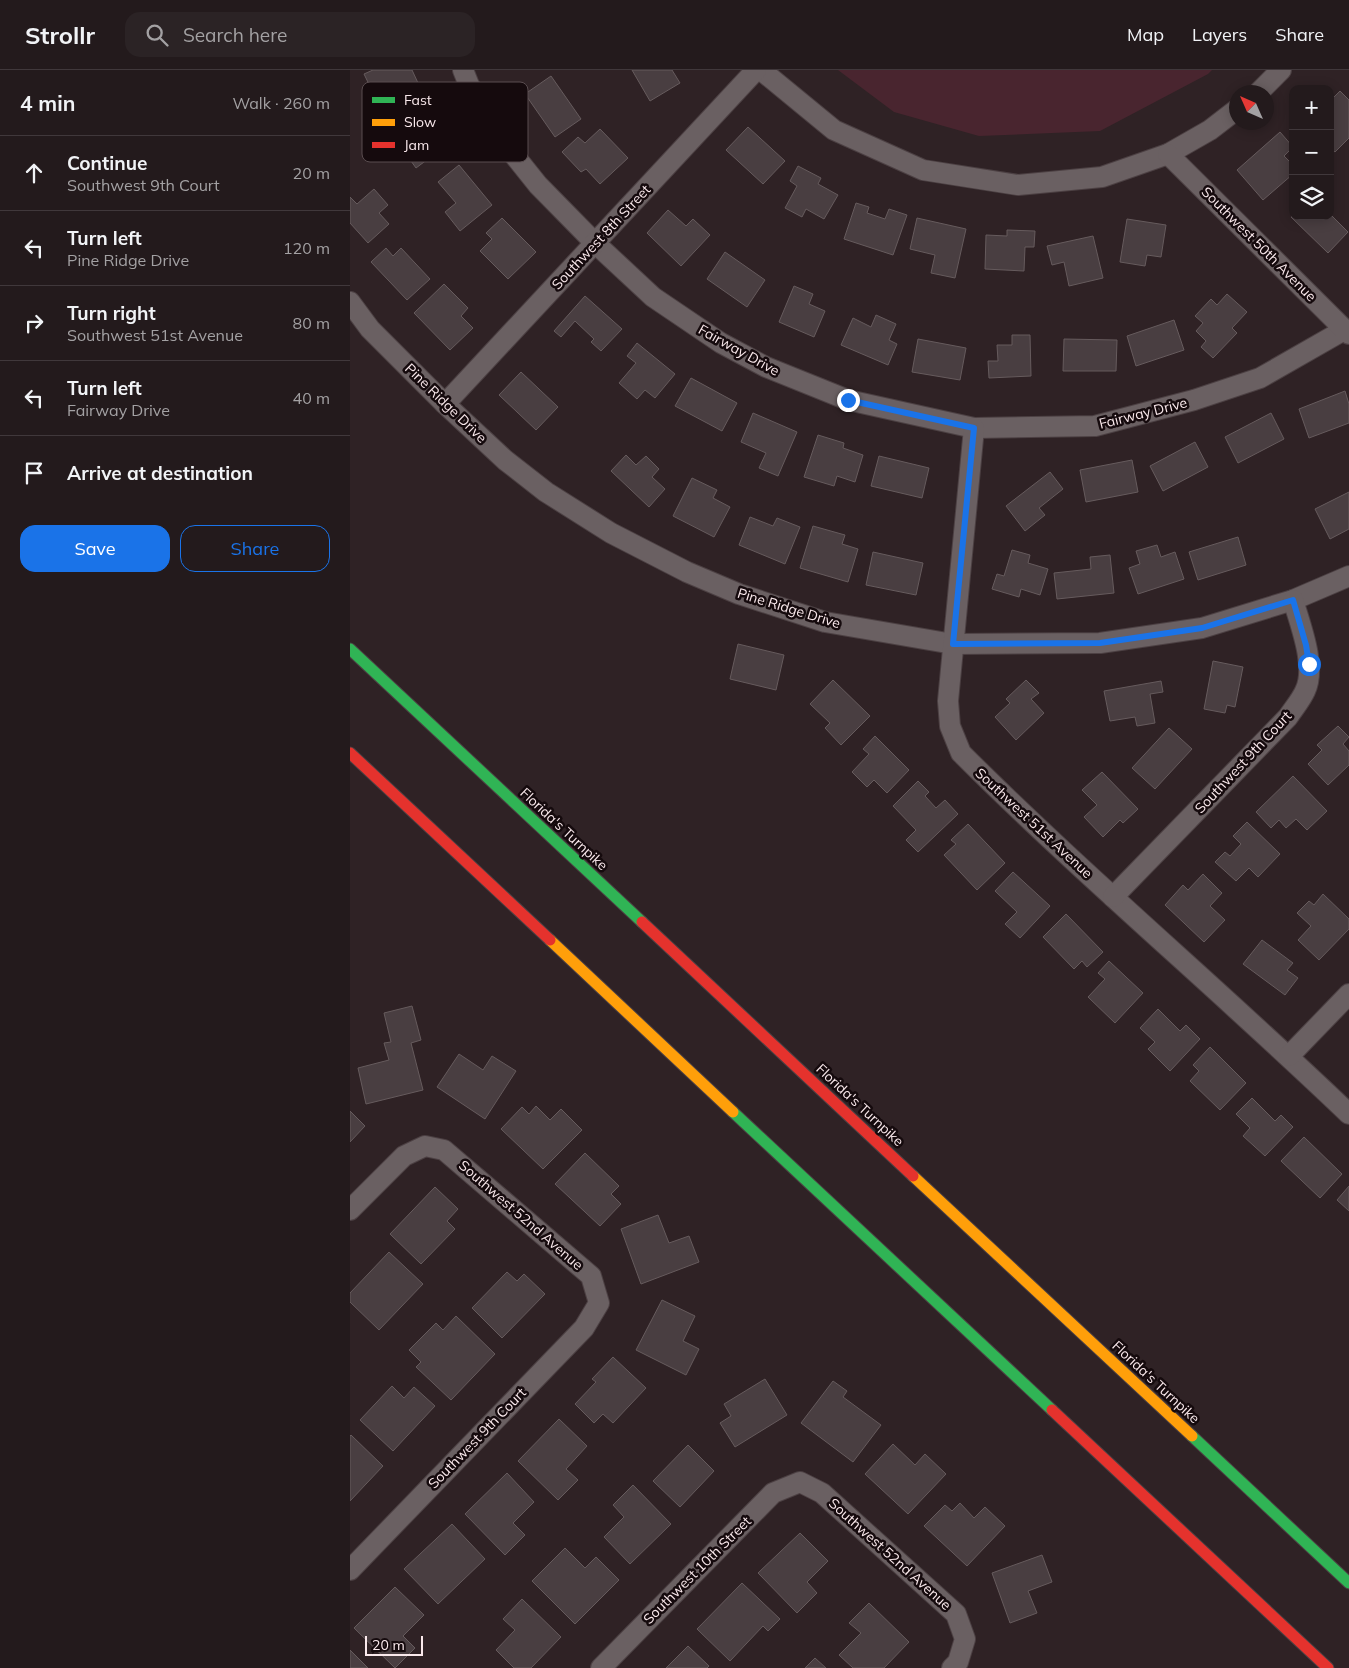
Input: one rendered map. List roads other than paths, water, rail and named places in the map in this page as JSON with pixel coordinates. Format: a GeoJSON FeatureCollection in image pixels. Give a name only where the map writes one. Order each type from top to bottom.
{"type":"FeatureCollection","features":[{"type":"Feature","properties":{"kind":"highway","name":"Florida's Turnpike"},"geometry":{"type":"LineString","coordinates":[[350,649],[1349,1583]]}},
{"type":"Feature","properties":{"kind":"highway"},"geometry":{"type":"LineString","coordinates":[[350,753],[1328,1668]]}},
{"type":"Feature","properties":{"kind":"street","name":"Fairway Drive"},"geometry":{"type":"LineString","coordinates":[[463,70],[468,82]]}},
{"type":"Feature","properties":{"kind":"street","name":"Southwest 8th Street"},"geometry":{"type":"LineString","coordinates":[[445,404],[756,70]]}},
{"type":"Feature","properties":{"kind":"street"},"geometry":{"type":"LineString","coordinates":[[761,70],[834,130],[923,170],[1018,185],[1102,177],[1168,154],[1210,130],[1229,115]]}},
{"type":"Feature","properties":{"kind":"street"},"geometry":{"type":"LineString","coordinates":[[1266,85],[1281,70]]}},
{"type":"Feature","properties":{"kind":"street","name":"Southwest 50th Avenue"},"geometry":{"type":"LineString","coordinates":[[1168,154],[1347,332]]}},
{"type":"Feature","properties":{"kind":"street","name":"Fairway Drive"},"geometry":{"type":"LineString","coordinates":[[519,162],[538,185],[595,243],[654,297],[721,343],[766,368],[848,400],[974,428],[1095,426],[1194,400],[1260,378],[1347,332]]}},
{"type":"Feature","properties":{"kind":"street","name":"Pine Ridge Drive"},"geometry":{"type":"LineString","coordinates":[[350,302],[370,329],[445,404],[505,460],[546,492],[611,534],[687,572],[740,594],[825,622],[953,644],[1100,643],[1202,628],[1293,600],[1349,576]]}},
{"type":"Feature","properties":{"kind":"street","name":"Southwest 51st Avenue"},"geometry":{"type":"LineString","coordinates":[[974,428],[948,702],[950,726],[961,753],[1113,897],[1289,1056],[1349,1114]]}},
{"type":"Feature","properties":{"kind":"street","name":"Southwest 9th Court"},"geometry":{"type":"LineString","coordinates":[[1113,897],[1288,717],[1306,689],[1309,664],[1306,645],[1293,600]]}},
{"type":"Feature","properties":{"kind":"street"},"geometry":{"type":"LineString","coordinates":[[1289,1056],[1349,994]]}},
{"type":"Feature","properties":{"kind":"street","name":"Southwest 52nd Avenue"},"geometry":{"type":"LineString","coordinates":[[350,1210],[404,1156],[424,1146],[444,1150],[591,1276],[598,1303]]}},
{"type":"Feature","properties":{"kind":"street","name":"Southwest 9th Court"},"geometry":{"type":"LineString","coordinates":[[350,1570],[584,1328],[598,1303]]}},
{"type":"Feature","properties":{"kind":"street","name":"Southwest 52nd Avenue"},"geometry":{"type":"LineString","coordinates":[[800,1482],[822,1493],[956,1614],[965,1639],[958,1662],[952,1668]]}},
{"type":"Feature","properties":{"kind":"street","name":"Southwest 10th Street"},"geometry":{"type":"LineString","coordinates":[[601,1668],[773,1493],[800,1482]]}}]}
